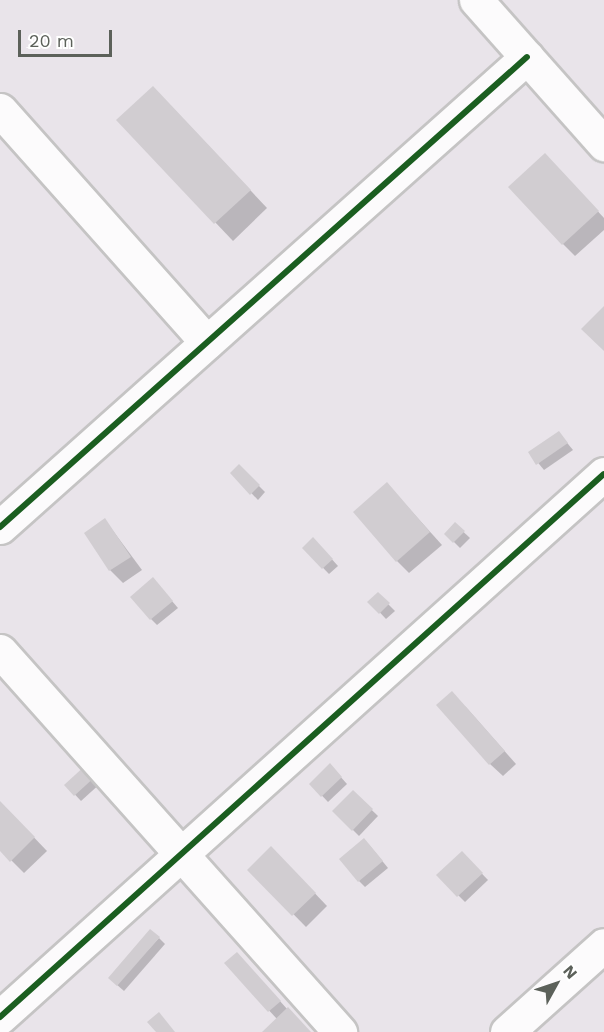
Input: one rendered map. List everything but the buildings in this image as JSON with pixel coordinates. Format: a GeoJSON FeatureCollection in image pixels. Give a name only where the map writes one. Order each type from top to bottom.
{"type":"FeatureCollection","features":[{"type":"Feature","properties":{"kind":"street"},"geometry":{"type":"LineString","coordinates":[[476,0],[604,144]]}},
{"type":"Feature","properties":{"kind":"street"},"geometry":{"type":"LineString","coordinates":[[0,527],[527,57]]}},
{"type":"Feature","properties":{"kind":"street"},"geometry":{"type":"LineString","coordinates":[[0,110],[207,342]]}},
{"type":"Feature","properties":{"kind":"street"},"geometry":{"type":"LineString","coordinates":[[0,1017],[604,474]]}},
{"type":"Feature","properties":{"kind":"street"},"geometry":{"type":"LineString","coordinates":[[0,651],[340,1032]]}},
{"type":"Feature","properties":{"kind":"street"},"geometry":{"type":"LineString","coordinates":[[507,1032],[604,945]]}},
{"type":"Feature","properties":{"kind":"cycle path"},"geometry":{"type":"LineString","coordinates":[[0,527],[527,57]]}},
{"type":"Feature","properties":{"kind":"cycle path"},"geometry":{"type":"LineString","coordinates":[[0,1017],[604,474]]}}]}
